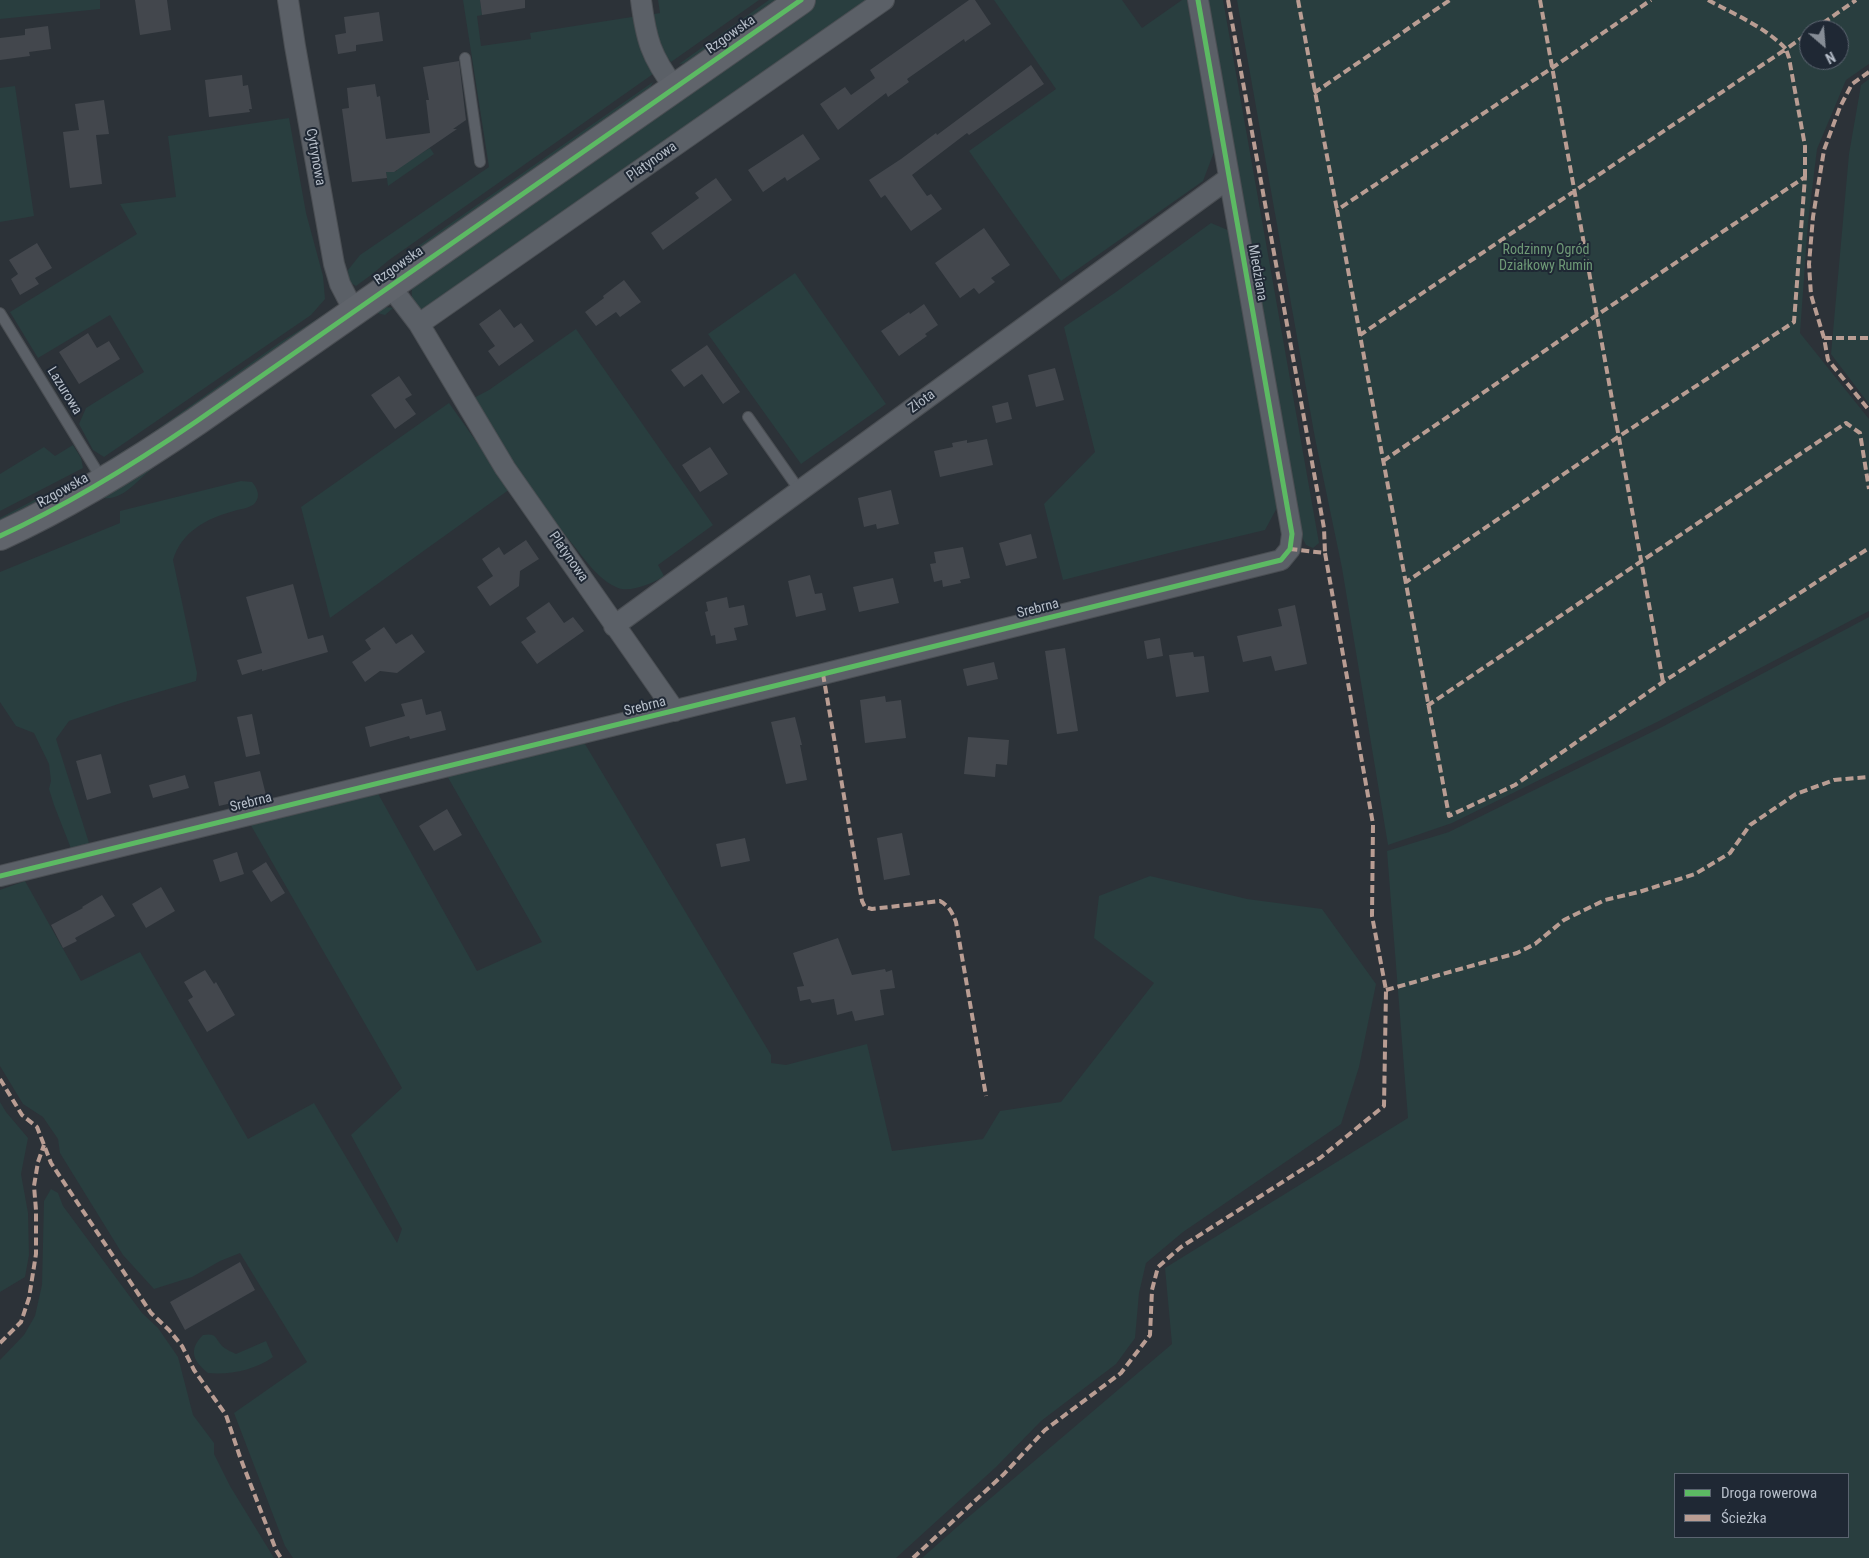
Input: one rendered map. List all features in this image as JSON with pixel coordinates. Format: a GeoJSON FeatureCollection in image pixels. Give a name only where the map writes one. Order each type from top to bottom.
{"type":"FeatureCollection","features":[{"type":"Feature","properties":{"kind":"street","name":"Cytrynowa"},"geometry":{"type":"LineString","coordinates":[[288,0],[296,55],[334,264],[340,284],[354,311]]}},
{"type":"Feature","properties":{"kind":"street"},"geometry":{"type":"LineString","coordinates":[[641,0],[646,36],[651,49],[663,72],[675,88]]}},
{"type":"Feature","properties":{"kind":"street","name":"Rzgowska"},"geometry":{"type":"LineString","coordinates":[[0,536],[104,482],[241,392],[354,311],[801,0]]}},
{"type":"Feature","properties":{"kind":"street","name":"Platynowa"},"geometry":{"type":"LineString","coordinates":[[419,324],[884,0]]}},
{"type":"Feature","properties":{"kind":"street","name":"Miedziana"},"geometry":{"type":"LineString","coordinates":[[1198,0],[1292,534],[1290,549]]}},
{"type":"Feature","properties":{"kind":"street","name":"Złota"},"geometry":{"type":"LineString","coordinates":[[614,626],[1229,178]]}},
{"type":"Feature","properties":{"kind":"street","name":"Platynowa"},"geometry":{"type":"LineString","coordinates":[[390,286],[419,324],[505,468],[675,711]]}},
{"type":"Feature","properties":{"kind":"street","name":"Srebrna"},"geometry":{"type":"LineString","coordinates":[[0,876],[1281,560],[1290,549]]}},
{"type":"Feature","properties":{"kind":"lane"},"geometry":{"type":"LineString","coordinates":[[465,58],[480,162]]}},
{"type":"Feature","properties":{"kind":"lane","name":"Lazurowa"},"geometry":{"type":"LineString","coordinates":[[0,313],[104,482]]}},
{"type":"Feature","properties":{"kind":"lane"},"geometry":{"type":"LineString","coordinates":[[748,417],[800,491]]}},
{"type":"Feature","properties":{"kind":"green space"},"geometry":{"type":"Polygon","coordinates":[[[0,0],[100,0],[100,9],[0,19],[0,0]]]}},
{"type":"Feature","properties":{"kind":"green space"},"geometry":{"type":"Polygon","coordinates":[[[463,0],[480,0],[482,15],[477,16],[481,46],[531,39],[530,33],[638,16],[653,74],[389,260],[356,286],[349,282],[348,270],[360,255],[489,167],[463,0]]]}},
{"type":"Feature","properties":{"kind":"green space"},"geometry":{"type":"Polygon","coordinates":[[[658,0],[759,0],[671,62],[660,49],[654,14],[660,13],[658,0]]]}},
{"type":"Feature","properties":{"kind":"green space"},"geometry":{"type":"Polygon","coordinates":[[[769,0],[780,0],[688,63],[679,64],[769,0]]]}},
{"type":"Feature","properties":{"kind":"green space"},"geometry":{"type":"Polygon","coordinates":[[[812,0],[872,0],[428,309],[418,310],[412,296],[414,281],[812,0]]]}},
{"type":"Feature","properties":{"kind":"green space"},"geometry":{"type":"Polygon","coordinates":[[[994,0],[1122,0],[1142,28],[1182,0],[1187,0],[1214,152],[1203,181],[1061,281],[969,151],[1056,89],[994,0]]]}},
{"type":"Feature","properties":{"kind":"green space"},"geometry":{"type":"Polygon","coordinates":[[[1204,0],[1223,0],[1319,543],[1313,548],[1306,545],[1300,533],[1204,0]]]}},
{"type":"Feature","properties":{"kind":"green space","name":"Rodzinny Ogród Działkowy Rumin"},"geometry":{"type":"Polygon","coordinates":[[[1237,0],[1869,0],[1869,64],[1846,80],[1817,149],[1808,223],[1800,333],[1869,419],[1869,611],[1659,721],[1452,823],[1388,845],[1342,568],[1315,438],[1237,0]]]}},
{"type":"Feature","properties":{"kind":"green space"},"geometry":{"type":"Polygon","coordinates":[[[1869,79],[1869,404],[1831,354],[1849,154],[1861,85],[1869,79]]]}},
{"type":"Feature","properties":{"kind":"green space"},"geometry":{"type":"Polygon","coordinates":[[[653,82],[648,92],[370,287],[364,287],[387,271],[394,263],[653,82]]]}},
{"type":"Feature","properties":{"kind":"green space"},"geometry":{"type":"Polygon","coordinates":[[[15,86],[34,216],[0,222],[0,88],[15,86]]]}},
{"type":"Feature","properties":{"kind":"green space"},"geometry":{"type":"Polygon","coordinates":[[[289,118],[306,213],[323,276],[325,299],[311,315],[104,457],[93,450],[79,424],[86,408],[144,372],[110,315],[38,358],[10,312],[137,234],[120,204],[176,197],[168,136],[289,118]]]}},
{"type":"Feature","properties":{"kind":"green space"},"geometry":{"type":"Polygon","coordinates":[[[430,148],[434,154],[388,186],[386,172],[397,171],[396,168],[430,148]]]}},
{"type":"Feature","properties":{"kind":"green space"},"geometry":{"type":"Polygon","coordinates":[[[1211,223],[1230,231],[1279,504],[1265,530],[1063,580],[1044,504],[1095,452],[1064,327],[1211,223]]]}},
{"type":"Feature","properties":{"kind":"green space"},"geometry":{"type":"Polygon","coordinates":[[[795,273],[886,404],[801,464],[708,334],[795,273]]]}},
{"type":"Feature","properties":{"kind":"green space"},"geometry":{"type":"Polygon","coordinates":[[[379,306],[393,308],[385,315],[377,313],[157,465],[125,492],[111,498],[103,498],[102,494],[379,306]]]}},
{"type":"Feature","properties":{"kind":"green space"},"geometry":{"type":"Polygon","coordinates":[[[331,310],[120,460],[110,459],[142,440],[279,343],[331,310]]]}},
{"type":"Feature","properties":{"kind":"green space"},"geometry":{"type":"Polygon","coordinates":[[[576,329],[713,525],[658,565],[664,576],[654,582],[635,588],[623,589],[611,585],[588,564],[533,493],[470,400],[489,390],[576,329]]]}},
{"type":"Feature","properties":{"kind":"green space"},"geometry":{"type":"Polygon","coordinates":[[[449,403],[510,489],[330,618],[301,507],[449,403]]]}},
{"type":"Feature","properties":{"kind":"green space"},"geometry":{"type":"Polygon","coordinates":[[[73,445],[81,458],[83,468],[0,511],[0,474],[44,447],[55,456],[73,445]]]}},
{"type":"Feature","properties":{"kind":"green space"},"geometry":{"type":"Polygon","coordinates":[[[82,475],[76,485],[0,524],[0,518],[82,475]]]}},
{"type":"Feature","properties":{"kind":"green space"},"geometry":{"type":"Polygon","coordinates":[[[241,481],[252,482],[258,492],[255,503],[214,518],[196,528],[182,542],[173,560],[197,673],[196,681],[121,703],[69,721],[56,739],[90,846],[72,851],[49,789],[51,781],[49,764],[34,733],[16,726],[0,702],[0,572],[120,523],[120,511],[241,481]]]}},
{"type":"Feature","properties":{"kind":"green space"},"geometry":{"type":"Polygon","coordinates":[[[1869,617],[1869,1558],[922,1558],[1172,1344],[1165,1268],[1408,1118],[1387,851],[1449,832],[1662,727],[1869,617]]]}},
{"type":"Feature","properties":{"kind":"green space"},"geometry":{"type":"Polygon","coordinates":[[[582,739],[771,1055],[771,1063],[786,1065],[867,1044],[892,1151],[983,1139],[1000,1111],[1061,1102],[1154,983],[1094,938],[1099,896],[1150,876],[1247,899],[1322,909],[1376,984],[1359,1067],[1341,1124],[1183,1232],[1146,1263],[1139,1293],[1135,1338],[1116,1364],[1041,1421],[996,1467],[896,1558],[293,1558],[285,1546],[234,1413],[307,1362],[240,1253],[220,1261],[192,1277],[154,1289],[123,1255],[60,1153],[58,1139],[43,1117],[23,1104],[0,1066],[0,890],[25,881],[81,981],[140,952],[248,1139],[314,1103],[397,1243],[402,1229],[351,1135],[402,1088],[249,822],[376,790],[477,971],[542,942],[446,774],[582,739]]]}},
{"type":"Feature","properties":{"kind":"green space"},"geometry":{"type":"Polygon","coordinates":[[[0,1102],[28,1138],[21,1174],[28,1213],[29,1255],[25,1277],[0,1292],[0,1102]]]}},
{"type":"Feature","properties":{"kind":"green space"},"geometry":{"type":"Polygon","coordinates":[[[51,1189],[58,1193],[63,1206],[142,1313],[158,1328],[178,1357],[193,1415],[214,1443],[214,1454],[230,1486],[274,1558],[0,1558],[0,1360],[24,1335],[35,1316],[42,1285],[44,1201],[51,1189]]]}},
{"type":"Feature","properties":{"kind":"green space"},"geometry":{"type":"Polygon","coordinates":[[[203,1335],[215,1336],[223,1347],[236,1354],[266,1341],[273,1357],[266,1362],[242,1371],[208,1373],[199,1364],[194,1355],[195,1346],[203,1335]]]}},
{"type":"Feature","properties":{"kind":"building"},"geometry":{"type":"Polygon","coordinates":[[[135,0],[167,0],[171,30],[140,35],[135,0]]]}},
{"type":"Feature","properties":{"kind":"building"},"geometry":{"type":"Polygon","coordinates":[[[480,0],[525,0],[525,8],[482,15],[480,0]]]}},
{"type":"Feature","properties":{"kind":"building"},"geometry":{"type":"Polygon","coordinates":[[[969,0],[975,0],[991,24],[965,42],[964,39],[907,79],[909,82],[888,97],[886,93],[838,130],[820,104],[845,87],[851,95],[875,78],[870,70],[969,0]]]}},
{"type":"Feature","properties":{"kind":"building"},"geometry":{"type":"Polygon","coordinates":[[[379,12],[383,41],[356,45],[356,51],[338,54],[335,35],[346,33],[344,17],[379,12]]]}},
{"type":"Feature","properties":{"kind":"building"},"geometry":{"type":"Polygon","coordinates":[[[48,26],[51,49],[29,52],[30,56],[0,60],[0,38],[25,35],[25,29],[48,26]]]}},
{"type":"Feature","properties":{"kind":"building"},"geometry":{"type":"Polygon","coordinates":[[[459,61],[466,120],[453,129],[457,129],[394,172],[386,172],[387,178],[352,182],[342,109],[349,108],[347,88],[375,84],[377,97],[380,96],[386,139],[430,133],[426,100],[429,100],[423,67],[459,61]]]}},
{"type":"Feature","properties":{"kind":"building"},"geometry":{"type":"Polygon","coordinates":[[[1031,65],[1044,84],[969,135],[967,133],[912,175],[927,196],[931,194],[942,209],[911,231],[885,195],[881,198],[869,180],[936,133],[937,135],[1031,65]]]}},
{"type":"Feature","properties":{"kind":"building"},"geometry":{"type":"Polygon","coordinates":[[[242,75],[243,86],[248,85],[252,109],[249,109],[250,112],[209,117],[205,80],[242,75]]]}},
{"type":"Feature","properties":{"kind":"building"},"geometry":{"type":"Polygon","coordinates":[[[104,100],[109,134],[96,135],[102,184],[70,188],[63,132],[79,130],[75,104],[104,100]]]}},
{"type":"Feature","properties":{"kind":"building"},"geometry":{"type":"Polygon","coordinates":[[[803,134],[820,159],[787,181],[785,177],[763,192],[748,170],[803,134]]]}},
{"type":"Feature","properties":{"kind":"building"},"geometry":{"type":"Polygon","coordinates":[[[716,178],[732,200],[663,250],[651,233],[699,198],[695,193],[716,178]]]}},
{"type":"Feature","properties":{"kind":"building"},"geometry":{"type":"Polygon","coordinates":[[[984,228],[1010,265],[991,278],[995,282],[979,294],[974,288],[960,298],[935,263],[984,228]]]}},
{"type":"Feature","properties":{"kind":"building"},"geometry":{"type":"Polygon","coordinates":[[[37,243],[52,268],[35,278],[39,284],[20,295],[11,279],[18,274],[9,260],[37,243]]]}},
{"type":"Feature","properties":{"kind":"building"},"geometry":{"type":"Polygon","coordinates":[[[624,280],[641,302],[620,317],[616,312],[596,326],[585,312],[624,280]]]}},
{"type":"Feature","properties":{"kind":"building"},"geometry":{"type":"Polygon","coordinates":[[[924,304],[938,325],[925,334],[927,336],[899,356],[881,331],[924,304]]]}},
{"type":"Feature","properties":{"kind":"building"},"geometry":{"type":"Polygon","coordinates":[[[500,309],[514,328],[521,323],[534,341],[499,366],[488,351],[495,346],[479,324],[500,309]]]}},
{"type":"Feature","properties":{"kind":"building"},"geometry":{"type":"Polygon","coordinates":[[[88,333],[97,348],[109,341],[120,359],[79,384],[59,352],[88,333]]]}},
{"type":"Feature","properties":{"kind":"building"},"geometry":{"type":"Polygon","coordinates":[[[707,345],[740,392],[723,404],[702,374],[684,387],[671,370],[707,345]]]}},
{"type":"Feature","properties":{"kind":"building"},"geometry":{"type":"Polygon","coordinates":[[[1055,368],[1064,400],[1036,407],[1028,375],[1055,368]]]}},
{"type":"Feature","properties":{"kind":"building"},"geometry":{"type":"Polygon","coordinates":[[[399,376],[412,395],[405,399],[416,414],[395,429],[371,395],[399,376]]]}},
{"type":"Feature","properties":{"kind":"building"},"geometry":{"type":"Polygon","coordinates":[[[1008,402],[1012,419],[996,423],[992,406],[1008,402]]]}},
{"type":"Feature","properties":{"kind":"building"},"geometry":{"type":"Polygon","coordinates":[[[987,439],[993,465],[940,477],[934,451],[953,447],[952,443],[967,440],[967,443],[987,439]]]}},
{"type":"Feature","properties":{"kind":"building"},"geometry":{"type":"Polygon","coordinates":[[[710,447],[728,474],[700,492],[682,465],[710,447]]]}},
{"type":"Feature","properties":{"kind":"building"},"geometry":{"type":"Polygon","coordinates":[[[891,490],[899,524],[877,529],[876,524],[864,527],[858,498],[891,490]]]}},
{"type":"Feature","properties":{"kind":"building"},"geometry":{"type":"Polygon","coordinates":[[[1031,534],[1037,558],[1006,566],[999,543],[1031,534]]]}},
{"type":"Feature","properties":{"kind":"building"},"geometry":{"type":"Polygon","coordinates":[[[526,540],[539,559],[520,571],[519,586],[490,606],[477,587],[493,576],[482,559],[499,547],[504,555],[526,540]]]}},
{"type":"Feature","properties":{"kind":"building"},"geometry":{"type":"Polygon","coordinates":[[[963,547],[970,578],[960,580],[961,583],[943,587],[942,580],[934,582],[930,564],[936,563],[934,552],[963,547]]]}},
{"type":"Feature","properties":{"kind":"building"},"geometry":{"type":"Polygon","coordinates":[[[810,575],[815,594],[822,593],[826,610],[796,617],[788,581],[810,575]]]}},
{"type":"Feature","properties":{"kind":"building"},"geometry":{"type":"Polygon","coordinates":[[[893,578],[899,603],[859,612],[853,587],[893,578]]]}},
{"type":"Feature","properties":{"kind":"building"},"geometry":{"type":"Polygon","coordinates":[[[293,584],[308,639],[323,635],[328,652],[242,675],[237,660],[262,653],[246,597],[293,584]]]}},
{"type":"Feature","properties":{"kind":"building"},"geometry":{"type":"Polygon","coordinates":[[[727,597],[729,608],[744,605],[748,625],[734,628],[737,640],[716,644],[715,635],[711,636],[705,612],[708,611],[706,602],[727,597]]]}},
{"type":"Feature","properties":{"kind":"building"},"geometry":{"type":"Polygon","coordinates":[[[549,602],[564,623],[573,617],[584,631],[537,664],[521,642],[536,632],[526,618],[549,602]]]}},
{"type":"Feature","properties":{"kind":"building"},"geometry":{"type":"Polygon","coordinates":[[[1295,605],[1307,664],[1275,671],[1271,656],[1243,662],[1237,636],[1282,626],[1278,609],[1295,605]]]}},
{"type":"Feature","properties":{"kind":"building"},"geometry":{"type":"Polygon","coordinates":[[[384,627],[396,644],[412,634],[425,652],[397,673],[380,671],[365,682],[352,662],[371,649],[365,640],[384,627]]]}},
{"type":"Feature","properties":{"kind":"building"},"geometry":{"type":"Polygon","coordinates":[[[1160,638],[1163,656],[1147,659],[1144,641],[1160,638]]]}},
{"type":"Feature","properties":{"kind":"building"},"geometry":{"type":"Polygon","coordinates":[[[1065,648],[1078,731],[1057,734],[1045,651],[1065,648]]]}},
{"type":"Feature","properties":{"kind":"building"},"geometry":{"type":"Polygon","coordinates":[[[1193,652],[1194,657],[1204,656],[1209,692],[1176,697],[1169,655],[1193,652]]]}},
{"type":"Feature","properties":{"kind":"building"},"geometry":{"type":"Polygon","coordinates":[[[994,662],[998,679],[967,686],[963,669],[994,662]]]}},
{"type":"Feature","properties":{"kind":"building"},"geometry":{"type":"Polygon","coordinates":[[[885,696],[886,702],[901,700],[906,738],[865,743],[860,700],[885,696]]]}},
{"type":"Feature","properties":{"kind":"building"},"geometry":{"type":"Polygon","coordinates":[[[422,699],[426,715],[441,711],[446,730],[410,739],[409,736],[370,747],[365,727],[405,716],[401,704],[422,699]]]}},
{"type":"Feature","properties":{"kind":"building"},"geometry":{"type":"Polygon","coordinates":[[[252,714],[260,754],[246,757],[237,717],[252,714]]]}},
{"type":"Feature","properties":{"kind":"building"},"geometry":{"type":"Polygon","coordinates":[[[795,717],[802,745],[800,745],[807,780],[786,784],[771,722],[795,717]]]}},
{"type":"Feature","properties":{"kind":"building"},"geometry":{"type":"Polygon","coordinates":[[[968,737],[1009,740],[1007,765],[996,764],[995,777],[964,774],[968,737]]]}},
{"type":"Feature","properties":{"kind":"building"},"geometry":{"type":"Polygon","coordinates":[[[101,754],[111,793],[87,800],[76,761],[101,754]]]}},
{"type":"Feature","properties":{"kind":"building"},"geometry":{"type":"Polygon","coordinates":[[[260,771],[266,795],[219,806],[214,782],[260,771]]]}},
{"type":"Feature","properties":{"kind":"building"},"geometry":{"type":"Polygon","coordinates":[[[185,775],[189,788],[153,798],[149,785],[185,775]]]}},
{"type":"Feature","properties":{"kind":"building"},"geometry":{"type":"Polygon","coordinates":[[[447,809],[462,835],[434,851],[419,826],[447,809]]]}},
{"type":"Feature","properties":{"kind":"building"},"geometry":{"type":"Polygon","coordinates":[[[902,833],[910,875],[884,880],[877,838],[902,833]]]}},
{"type":"Feature","properties":{"kind":"building"},"geometry":{"type":"Polygon","coordinates":[[[745,838],[750,861],[721,867],[716,844],[745,838]]]}},
{"type":"Feature","properties":{"kind":"building"},"geometry":{"type":"Polygon","coordinates":[[[237,852],[244,874],[220,882],[213,860],[237,852]]]}},
{"type":"Feature","properties":{"kind":"building"},"geometry":{"type":"Polygon","coordinates":[[[266,862],[285,893],[271,902],[252,871],[266,862]]]}},
{"type":"Feature","properties":{"kind":"building"},"geometry":{"type":"Polygon","coordinates":[[[161,887],[175,911],[146,928],[132,904],[161,887]]]}},
{"type":"Feature","properties":{"kind":"building"},"geometry":{"type":"Polygon","coordinates":[[[102,895],[115,916],[75,938],[77,941],[63,948],[51,925],[83,908],[102,895]]]}},
{"type":"Feature","properties":{"kind":"building"},"geometry":{"type":"Polygon","coordinates":[[[838,938],[852,975],[885,969],[886,972],[892,970],[895,988],[880,990],[884,1015],[855,1021],[852,1011],[837,1015],[834,999],[812,1003],[810,999],[800,1001],[797,987],[804,986],[793,953],[838,938]]]}},
{"type":"Feature","properties":{"kind":"building"},"geometry":{"type":"Polygon","coordinates":[[[205,970],[214,984],[216,982],[235,1015],[207,1032],[188,1000],[193,997],[184,982],[205,970]]]}},
{"type":"Feature","properties":{"kind":"building"},"geometry":{"type":"Polygon","coordinates":[[[240,1262],[255,1290],[185,1330],[170,1302],[240,1262]]]}},
{"type":"Feature","properties":{"kind":"marked path"},"geometry":{"type":"LineString","coordinates":[[1228,0],[1324,528],[1325,553]]}},
{"type":"Feature","properties":{"kind":"marked path"},"geometry":{"type":"LineString","coordinates":[[1298,0],[1337,210]]}},
{"type":"Feature","properties":{"kind":"marked path"},"geometry":{"type":"LineString","coordinates":[[1314,93],[1450,0]]}},
{"type":"Feature","properties":{"kind":"marked path"},"geometry":{"type":"LineString","coordinates":[[1540,0],[1663,682]]}},
{"type":"Feature","properties":{"kind":"marked path"},"geometry":{"type":"LineString","coordinates":[[1360,335],[1337,210],[1651,0]]}},
{"type":"Feature","properties":{"kind":"marked path"},"geometry":{"type":"LineString","coordinates":[[1708,0],[1769,34],[1786,49],[1799,40]]}},
{"type":"Feature","properties":{"kind":"marked path"},"geometry":{"type":"LineString","coordinates":[[1827,20],[1856,0]]}},
{"type":"Feature","properties":{"kind":"marked path"},"geometry":{"type":"LineString","coordinates":[[1805,177],[1805,146],[1786,49],[1360,335],[1449,816],[1515,785],[1663,682],[1869,548]]}},
{"type":"Feature","properties":{"kind":"marked path"},"geometry":{"type":"LineString","coordinates":[[1869,72],[1852,84],[1840,107],[1824,150],[1813,217],[1809,264],[1811,295],[1824,338],[1828,360],[1869,410]]}},
{"type":"Feature","properties":{"kind":"marked path"},"geometry":{"type":"LineString","coordinates":[[1383,461],[1597,315],[1805,177],[1794,322],[1618,437],[1406,582]]}},
{"type":"Feature","properties":{"kind":"marked path"},"geometry":{"type":"LineString","coordinates":[[1824,338],[1869,338]]}},
{"type":"Feature","properties":{"kind":"marked path"},"geometry":{"type":"LineString","coordinates":[[1427,706],[1846,423],[1860,433],[1869,489]]}},
{"type":"Feature","properties":{"kind":"marked path"},"geometry":{"type":"LineString","coordinates":[[913,1558],[1004,1474],[1045,1430],[1121,1373],[1150,1335],[1152,1290],[1158,1267],[1181,1247],[1320,1158],[1384,1106],[1386,990],[1372,916],[1373,824],[1325,553],[1290,549]]}},
{"type":"Feature","properties":{"kind":"marked path"},"geometry":{"type":"LineString","coordinates":[[823,674],[862,901],[865,907],[872,909],[940,901],[950,910],[956,922],[986,1096]]}},
{"type":"Feature","properties":{"kind":"marked path"},"geometry":{"type":"LineString","coordinates":[[1386,990],[1517,953],[1535,944],[1564,920],[1605,900],[1639,892],[1695,874],[1730,853],[1750,825],[1796,794],[1834,780],[1869,777]]}},
{"type":"Feature","properties":{"kind":"marked path"},"geometry":{"type":"LineString","coordinates":[[0,1079],[22,1115],[37,1127],[51,1163],[151,1313],[182,1346],[194,1370],[226,1415],[240,1457],[276,1550],[281,1558]]}},
{"type":"Feature","properties":{"kind":"marked path"},"geometry":{"type":"LineString","coordinates":[[0,1343],[21,1322],[29,1298],[36,1254],[34,1186],[38,1162],[44,1145]]}},
{"type":"Feature","properties":{"kind":"cycle path"},"geometry":{"type":"LineString","coordinates":[[0,536],[76,497],[125,468],[197,421],[801,0]]}},
{"type":"Feature","properties":{"kind":"cycle path"},"geometry":{"type":"LineString","coordinates":[[0,876],[1281,560],[1290,549],[1292,534],[1198,0]]}}]}
